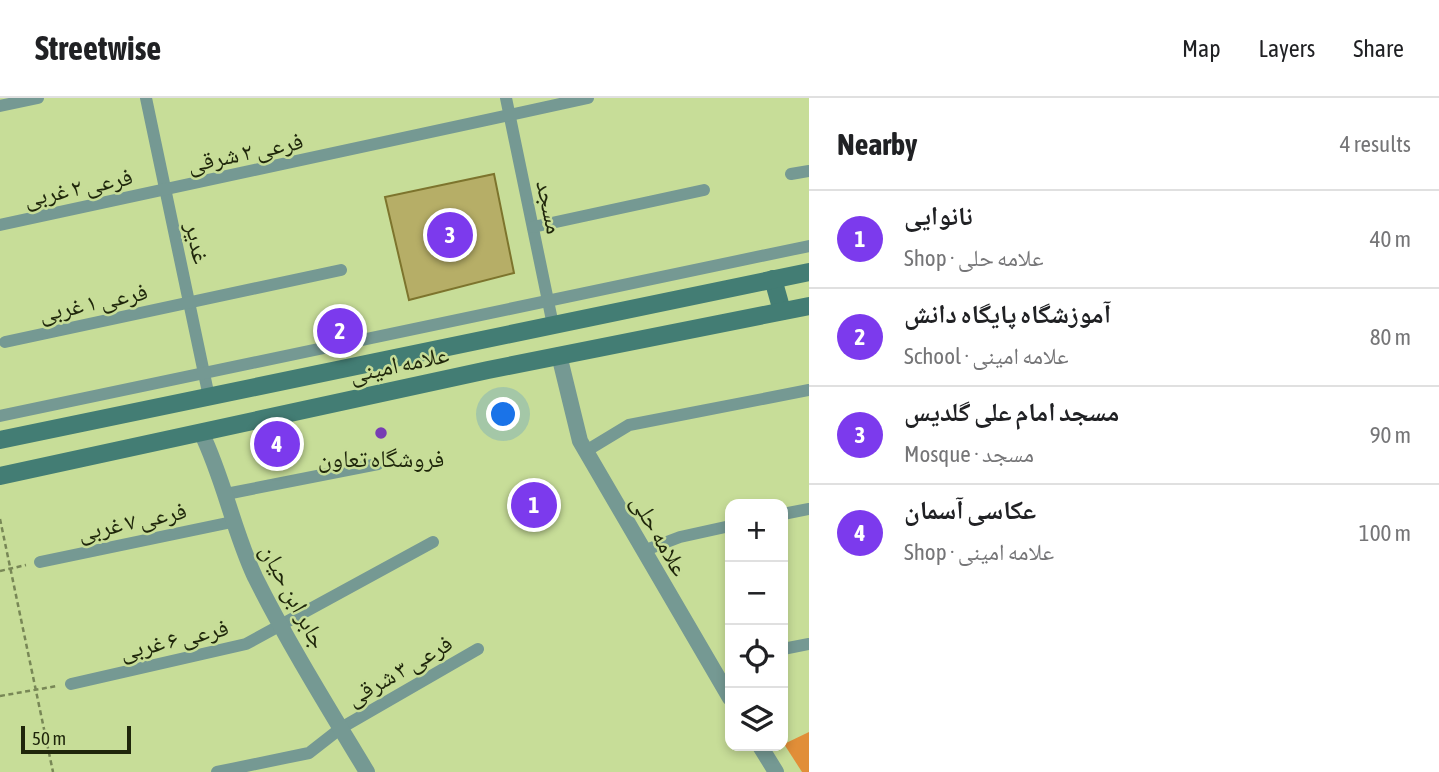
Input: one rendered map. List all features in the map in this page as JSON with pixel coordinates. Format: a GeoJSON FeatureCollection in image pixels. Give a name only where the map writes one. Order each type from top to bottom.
{"type":"FeatureCollection","features":[{"type":"Feature","properties":{"kind":"main road","name":"علامه امینی"},"geometry":{"type":"LineString","coordinates":[[0,440],[809,272]]}},
{"type":"Feature","properties":{"kind":"main road"},"geometry":{"type":"LineString","coordinates":[[773,279],[782,311]]}},
{"type":"Feature","properties":{"kind":"main road","name":"علامه امینی"},"geometry":{"type":"LineString","coordinates":[[0,476],[559,355],[809,306]]}},
{"type":"Feature","properties":{"kind":"street"},"geometry":{"type":"LineString","coordinates":[[0,106],[38,98]]}},
{"type":"Feature","properties":{"kind":"street","name":"غدیر"},"geometry":{"type":"LineString","coordinates":[[146,98],[209,397]]}},
{"type":"Feature","properties":{"kind":"street","name":"مسجد"},"geometry":{"type":"LineString","coordinates":[[506,98],[553,325]]}},
{"type":"Feature","properties":{"kind":"street"},"geometry":{"type":"LineString","coordinates":[[510,115],[588,98]]}},
{"type":"Feature","properties":{"kind":"street","name":"فرعی ۲ شرقی"},"geometry":{"type":"LineString","coordinates":[[166,190],[510,115]]}},
{"type":"Feature","properties":{"kind":"street"},"geometry":{"type":"LineString","coordinates":[[791,174],[809,171]]}},
{"type":"Feature","properties":{"kind":"street","name":"فرعی ۲ غربی"},"geometry":{"type":"LineString","coordinates":[[0,225],[166,190]]}},
{"type":"Feature","properties":{"kind":"street"},"geometry":{"type":"LineString","coordinates":[[533,227],[704,190]]}},
{"type":"Feature","properties":{"kind":"street"},"geometry":{"type":"LineString","coordinates":[[0,416],[809,246]]}},
{"type":"Feature","properties":{"kind":"street","name":"فرعی ۱ غربی"},"geometry":{"type":"LineString","coordinates":[[5,342],[341,270]]}},
{"type":"Feature","properties":{"kind":"street","name":"علامه حلی"},"geometry":{"type":"LineString","coordinates":[[559,355],[580,441],[643,551],[724,676]]}},
{"type":"Feature","properties":{"kind":"street"},"geometry":{"type":"LineString","coordinates":[[586,451],[629,425],[809,390]]}},
{"type":"Feature","properties":{"kind":"street","name":"جابر ابن حیان"},"geometry":{"type":"LineString","coordinates":[[201,432],[226,494],[232,522],[256,578],[367,772]]}},
{"type":"Feature","properties":{"kind":"street"},"geometry":{"type":"LineString","coordinates":[[226,494],[378,464]]}},
{"type":"Feature","properties":{"kind":"street"},"geometry":{"type":"LineString","coordinates":[[788,513],[809,509]]}},
{"type":"Feature","properties":{"kind":"street","name":"فرعی ۷ غربی"},"geometry":{"type":"LineString","coordinates":[[40,562],[232,522]]}},
{"type":"Feature","properties":{"kind":"street"},"geometry":{"type":"LineString","coordinates":[[643,551],[680,537],[725,527]]}},
{"type":"Feature","properties":{"kind":"street","name":"فرعی ۶ غربی"},"geometry":{"type":"LineString","coordinates":[[71,684],[246,644],[433,542]]}},
{"type":"Feature","properties":{"kind":"street"},"geometry":{"type":"LineString","coordinates":[[788,648],[809,644]]}},
{"type":"Feature","properties":{"kind":"street","name":"فرعی ۳ شرقی"},"geometry":{"type":"LineString","coordinates":[[217,772],[309,753],[341,728],[478,649]]}},
{"type":"Feature","properties":{"kind":"street"},"geometry":{"type":"LineString","coordinates":[[763,751],[776,772]]}},
{"type":"Feature","properties":{"kind":"path"},"geometry":{"type":"LineString","coordinates":[[0,519],[53,772]]}},
{"type":"Feature","properties":{"kind":"path"},"geometry":{"type":"LineString","coordinates":[[0,572],[40,562]]}},
{"type":"Feature","properties":{"kind":"path"},"geometry":{"type":"LineString","coordinates":[[0,696],[71,684]]}},
{"type":"Feature","properties":{"kind":"shaded area"},"geometry":{"type":"Polygon","coordinates":[[[809,732],[809,772],[802,772],[788,750],[788,742],[809,732]]]}},
{"type":"Feature","properties":{"kind":"building"},"geometry":{"type":"Polygon","coordinates":[[[494,174],[514,273],[409,300],[385,197],[494,174]]]}},
{"type":"Feature","properties":{"kind":"place","name":"مسجد امام علی گلدیس"},"geometry":{"type":"Point","coordinates":[450,235]}},
{"type":"Feature","properties":{"kind":"place","name":"آموزشگاه پایگاه دانش"},"geometry":{"type":"Point","coordinates":[340,331]}},
{"type":"Feature","properties":{"kind":"place","name":"فروشگاه تعاون"},"geometry":{"type":"Point","coordinates":[381,433]}},
{"type":"Feature","properties":{"kind":"place","name":"عکاسی آسمان"},"geometry":{"type":"Point","coordinates":[277,444]}},
{"type":"Feature","properties":{"kind":"place","name":"نانوایی"},"geometry":{"type":"Point","coordinates":[534,505]}}]}
